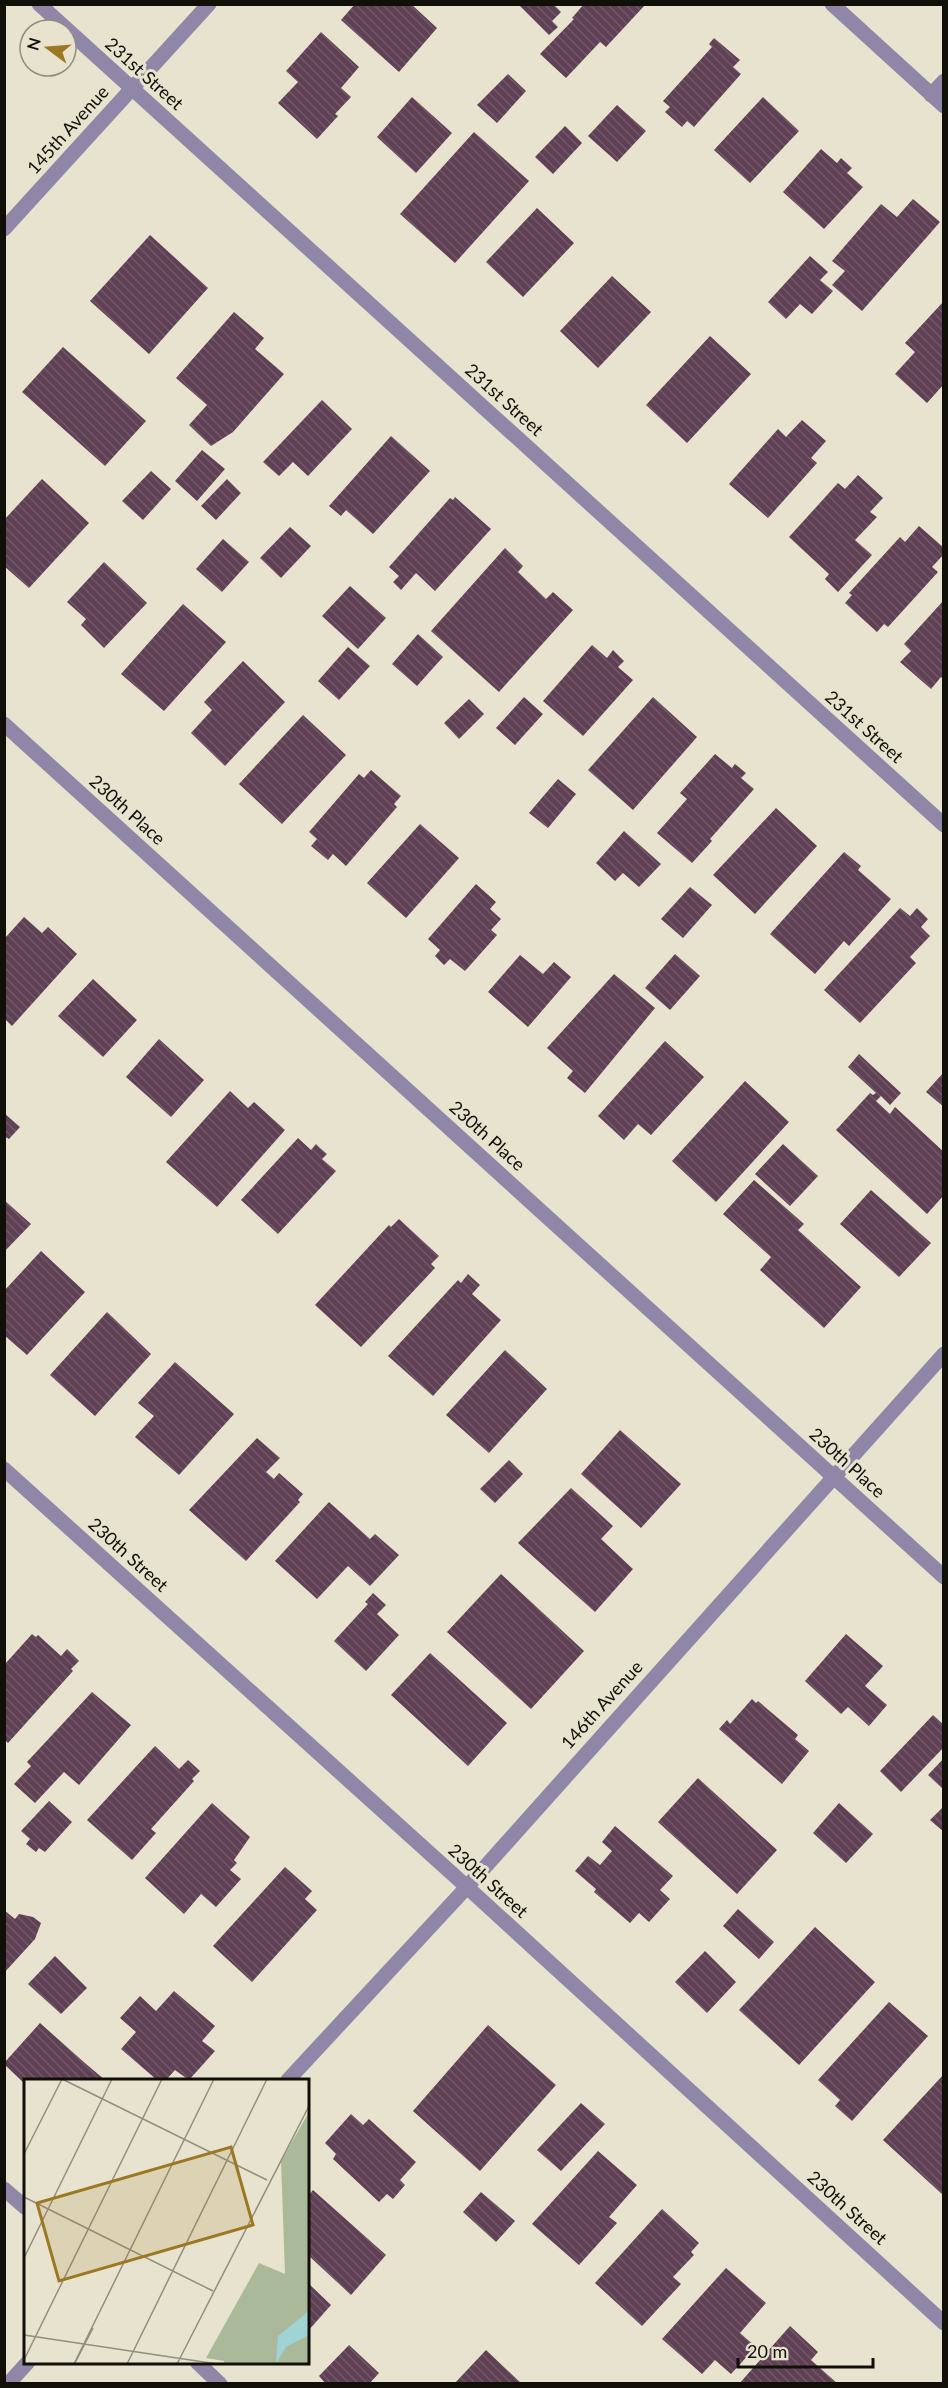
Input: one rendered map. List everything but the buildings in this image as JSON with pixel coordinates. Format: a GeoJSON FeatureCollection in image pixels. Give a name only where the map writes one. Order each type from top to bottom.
{"type":"FeatureCollection","features":[{"type":"Feature","properties":{"kind":"street","name":"231st Street"},"geometry":{"type":"LineString","coordinates":[[39,4],[944,825]]}},
{"type":"Feature","properties":{"kind":"street","name":"145th Avenue"},"geometry":{"type":"LineString","coordinates":[[4,229],[210,4]]}},
{"type":"Feature","properties":{"kind":"street"},"geometry":{"type":"LineString","coordinates":[[832,4],[944,106]]}},
{"type":"Feature","properties":{"kind":"street"},"geometry":{"type":"LineString","coordinates":[[931,95],[944,81]]}},
{"type":"Feature","properties":{"kind":"street","name":"230th Place"},"geometry":{"type":"LineString","coordinates":[[4,724],[944,1577]]}},
{"type":"Feature","properties":{"kind":"street","name":"146th Avenue"},"geometry":{"type":"LineString","coordinates":[[289,2079],[467,1887],[944,1354]]}},
{"type":"Feature","properties":{"kind":"street","name":"230th Street"},"geometry":{"type":"LineString","coordinates":[[4,1470],[467,1887],[944,2323]]}},
{"type":"Feature","properties":{"kind":"street"},"geometry":{"type":"LineString","coordinates":[[4,2189],[24,2206]]}},
{"type":"Feature","properties":{"kind":"street"},"geometry":{"type":"LineString","coordinates":[[8,2384],[26,2364]]}},
{"type":"Feature","properties":{"kind":"street"},"geometry":{"type":"LineString","coordinates":[[199,2364],[220,2384]]}}]}
